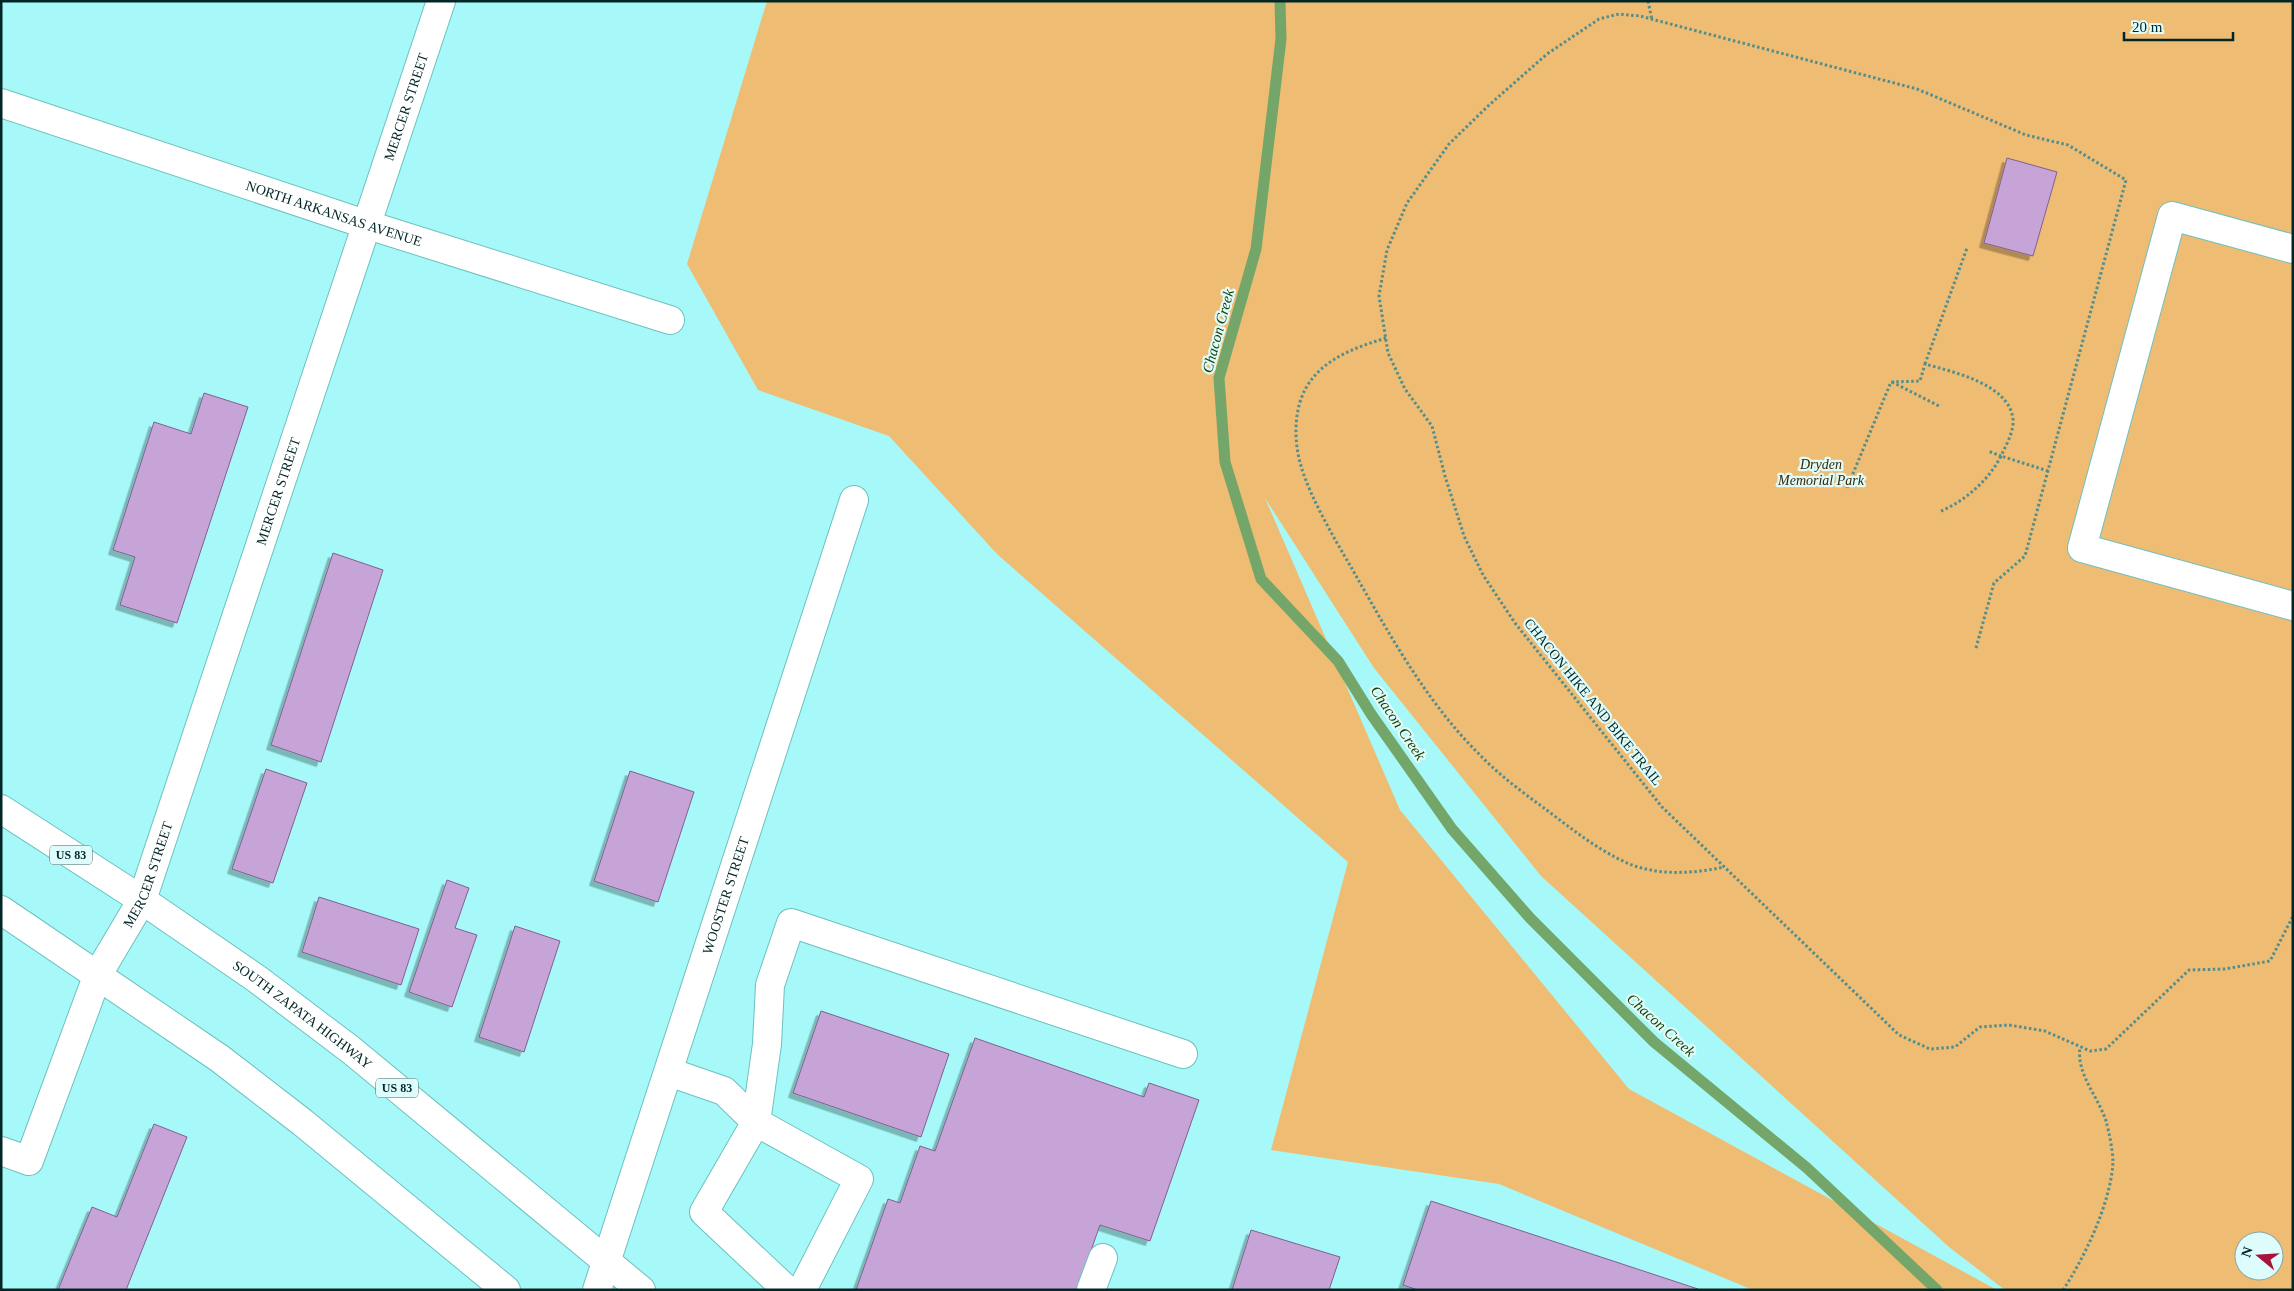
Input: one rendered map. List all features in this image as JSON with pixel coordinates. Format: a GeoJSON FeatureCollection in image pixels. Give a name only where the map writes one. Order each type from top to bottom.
{"type":"FeatureCollection","features":[{"type":"Feature","properties":{"kind":"street","name":"MERCER STREET"},"geometry":{"type":"LineString","coordinates":[[1,1151],[29,1161],[98,974],[142,900],[441,1]]}},
{"type":"Feature","properties":{"kind":"street","name":"NORTH ARKANSAS AVENUE"},"geometry":{"type":"LineString","coordinates":[[1,103],[368,224],[670,320]]}},
{"type":"Feature","properties":{"kind":"street"},"geometry":{"type":"LineString","coordinates":[[2293,249],[2172,216],[2082,548],[2293,606]]}},
{"type":"Feature","properties":{"kind":"street","name":"WOOSTER STREET"},"geometry":{"type":"LineString","coordinates":[[597,1290],[854,500]]}},
{"type":"Feature","properties":{"kind":"street","name":"US 83"},"geometry":{"type":"LineString","coordinates":[[1,809],[142,900]]}},
{"type":"Feature","properties":{"kind":"street","name":"SOUTH ZAPATA HIGHWAY"},"geometry":{"type":"LineString","coordinates":[[142,900],[257,979],[351,1050],[641,1290]]}},
{"type":"Feature","properties":{"kind":"street"},"geometry":{"type":"LineString","coordinates":[[1,910],[98,974],[219,1058],[286,1110],[506,1290]]}},
{"type":"Feature","properties":{"kind":"street"},"geometry":{"type":"LineString","coordinates":[[787,1290],[704,1212],[756,1122],[767,1044],[770,985],[792,924],[1183,1054]]}},
{"type":"Feature","properties":{"kind":"street"},"geometry":{"type":"LineString","coordinates":[[669,1072],[724,1091],[756,1122],[859,1179],[802,1290]]}},
{"type":"Feature","properties":{"kind":"street"},"geometry":{"type":"LineString","coordinates":[[1091,1290],[1103,1258]]}},
{"type":"Feature","properties":{"kind":"path"},"geometry":{"type":"LineString","coordinates":[[1648,1],[1652,20]]}},
{"type":"Feature","properties":{"kind":"path","name":"CHACON HIKE AND BIKE TRAIL"},"geometry":{"type":"LineString","coordinates":[[2048,471],[2126,180],[2068,145],[2026,136],[1917,89],[1652,20],[1620,14],[1599,19],[1547,54],[1488,106],[1450,144],[1407,203],[1387,250],[1379,296],[1388,353],[1405,389],[1432,426],[1464,536],[1483,575],[1515,623],[1662,807],[1899,1035],[1930,1049],[1955,1047],[1980,1028],[2009,1026],[2045,1032],[2090,1051],[2106,1049],[2189,970],[2225,969],[2270,961],[2293,916]]}},
{"type":"Feature","properties":{"kind":"path"},"geometry":{"type":"LineString","coordinates":[[1891,382],[1920,381],[1967,248]]}},
{"type":"Feature","properties":{"kind":"path"},"geometry":{"type":"LineString","coordinates":[[1386,338],[1356,347],[1334,358],[1312,379],[1300,400],[1296,417],[1296,437],[1301,466],[1328,528],[1387,632],[1436,704],[1479,755],[1519,790],[1591,844],[1626,863],[1644,869],[1670,872],[1704,872],[1724,867]]}},
{"type":"Feature","properties":{"kind":"path"},"geometry":{"type":"LineString","coordinates":[[1926,364],[1972,378],[1994,390],[2006,405],[2013,419],[2010,437],[1994,471],[1957,504],[1940,511]]}},
{"type":"Feature","properties":{"kind":"path"},"geometry":{"type":"LineString","coordinates":[[1891,382],[1941,406]]}},
{"type":"Feature","properties":{"kind":"path"},"geometry":{"type":"LineString","coordinates":[[1847,488],[1891,382]]}},
{"type":"Feature","properties":{"kind":"path"},"geometry":{"type":"LineString","coordinates":[[1976,648],[1994,583],[2025,556],[2048,471],[1988,451]]}},
{"type":"Feature","properties":{"kind":"path"},"geometry":{"type":"LineString","coordinates":[[2063,1290],[2072,1276],[2103,1210],[2113,1162],[2106,1121],[2078,1060],[2080,1047]]}},
{"type":"Feature","properties":{"kind":"green space","name":"Dryden Memorial Park"},"geometry":{"type":"Polygon","coordinates":[[[767,1],[2293,1],[2293,1290],[2005,1290],[1949,1247],[1541,876],[1374,668],[1265,498],[1400,810],[1629,1089],[1997,1290],[1753,1290],[1499,1184],[1271,1150],[1348,862],[997,554],[889,436],[758,390],[687,264],[767,1]]]}},
{"type":"Feature","properties":{"kind":"building"},"geometry":{"type":"Polygon","coordinates":[[[2007,158],[2057,172],[2033,256],[1984,243],[2007,158]]]}},
{"type":"Feature","properties":{"kind":"building"},"geometry":{"type":"Polygon","coordinates":[[[204,393],[248,407],[177,623],[120,605],[135,557],[113,550],[154,422],[191,434],[204,393]]]}},
{"type":"Feature","properties":{"kind":"building"},"geometry":{"type":"Polygon","coordinates":[[[333,553],[383,570],[321,762],[271,745],[333,553]]]}},
{"type":"Feature","properties":{"kind":"building"},"geometry":{"type":"Polygon","coordinates":[[[266,769],[307,783],[273,883],[232,869],[266,769]]]}},
{"type":"Feature","properties":{"kind":"building"},"geometry":{"type":"Polygon","coordinates":[[[630,771],[694,792],[658,902],[594,881],[630,771]]]}},
{"type":"Feature","properties":{"kind":"building"},"geometry":{"type":"Polygon","coordinates":[[[447,880],[469,888],[455,928],[477,935],[452,1007],[409,992],[447,880]]]}},
{"type":"Feature","properties":{"kind":"building"},"geometry":{"type":"Polygon","coordinates":[[[319,897],[419,929],[401,985],[302,952],[319,897]]]}},
{"type":"Feature","properties":{"kind":"building"},"geometry":{"type":"Polygon","coordinates":[[[515,926],[560,941],[524,1052],[479,1037],[515,926]]]}},
{"type":"Feature","properties":{"kind":"building"},"geometry":{"type":"Polygon","coordinates":[[[821,1011],[949,1054],[921,1137],[793,1093],[821,1011]]]}},
{"type":"Feature","properties":{"kind":"building"},"geometry":{"type":"Polygon","coordinates":[[[975,1038],[1144,1097],[1149,1083],[1199,1100],[1150,1241],[1100,1225],[1077,1290],[856,1290],[888,1199],[900,1203],[920,1146],[935,1151],[975,1038]]]}},
{"type":"Feature","properties":{"kind":"building"},"geometry":{"type":"Polygon","coordinates":[[[154,1124],[187,1137],[126,1290],[58,1290],[92,1207],[117,1217],[154,1124]]]}},
{"type":"Feature","properties":{"kind":"building"},"geometry":{"type":"Polygon","coordinates":[[[1431,1201],[1698,1290],[1418,1290],[1403,1285],[1431,1201]]]}},
{"type":"Feature","properties":{"kind":"building"},"geometry":{"type":"Polygon","coordinates":[[[1251,1230],[1340,1257],[1329,1290],[1232,1290],[1251,1230]]]}},
{"type":"Feature","properties":{"kind":"waterway","name":"Chacon Creek"},"geometry":{"type":"LineString","coordinates":[[1280,1],[1281,39],[1256,249],[1219,378],[1225,462],[1261,579],[1338,661],[1371,714],[1452,829],[1530,918],[1654,1042],[1807,1168],[1937,1290]]}}]}
